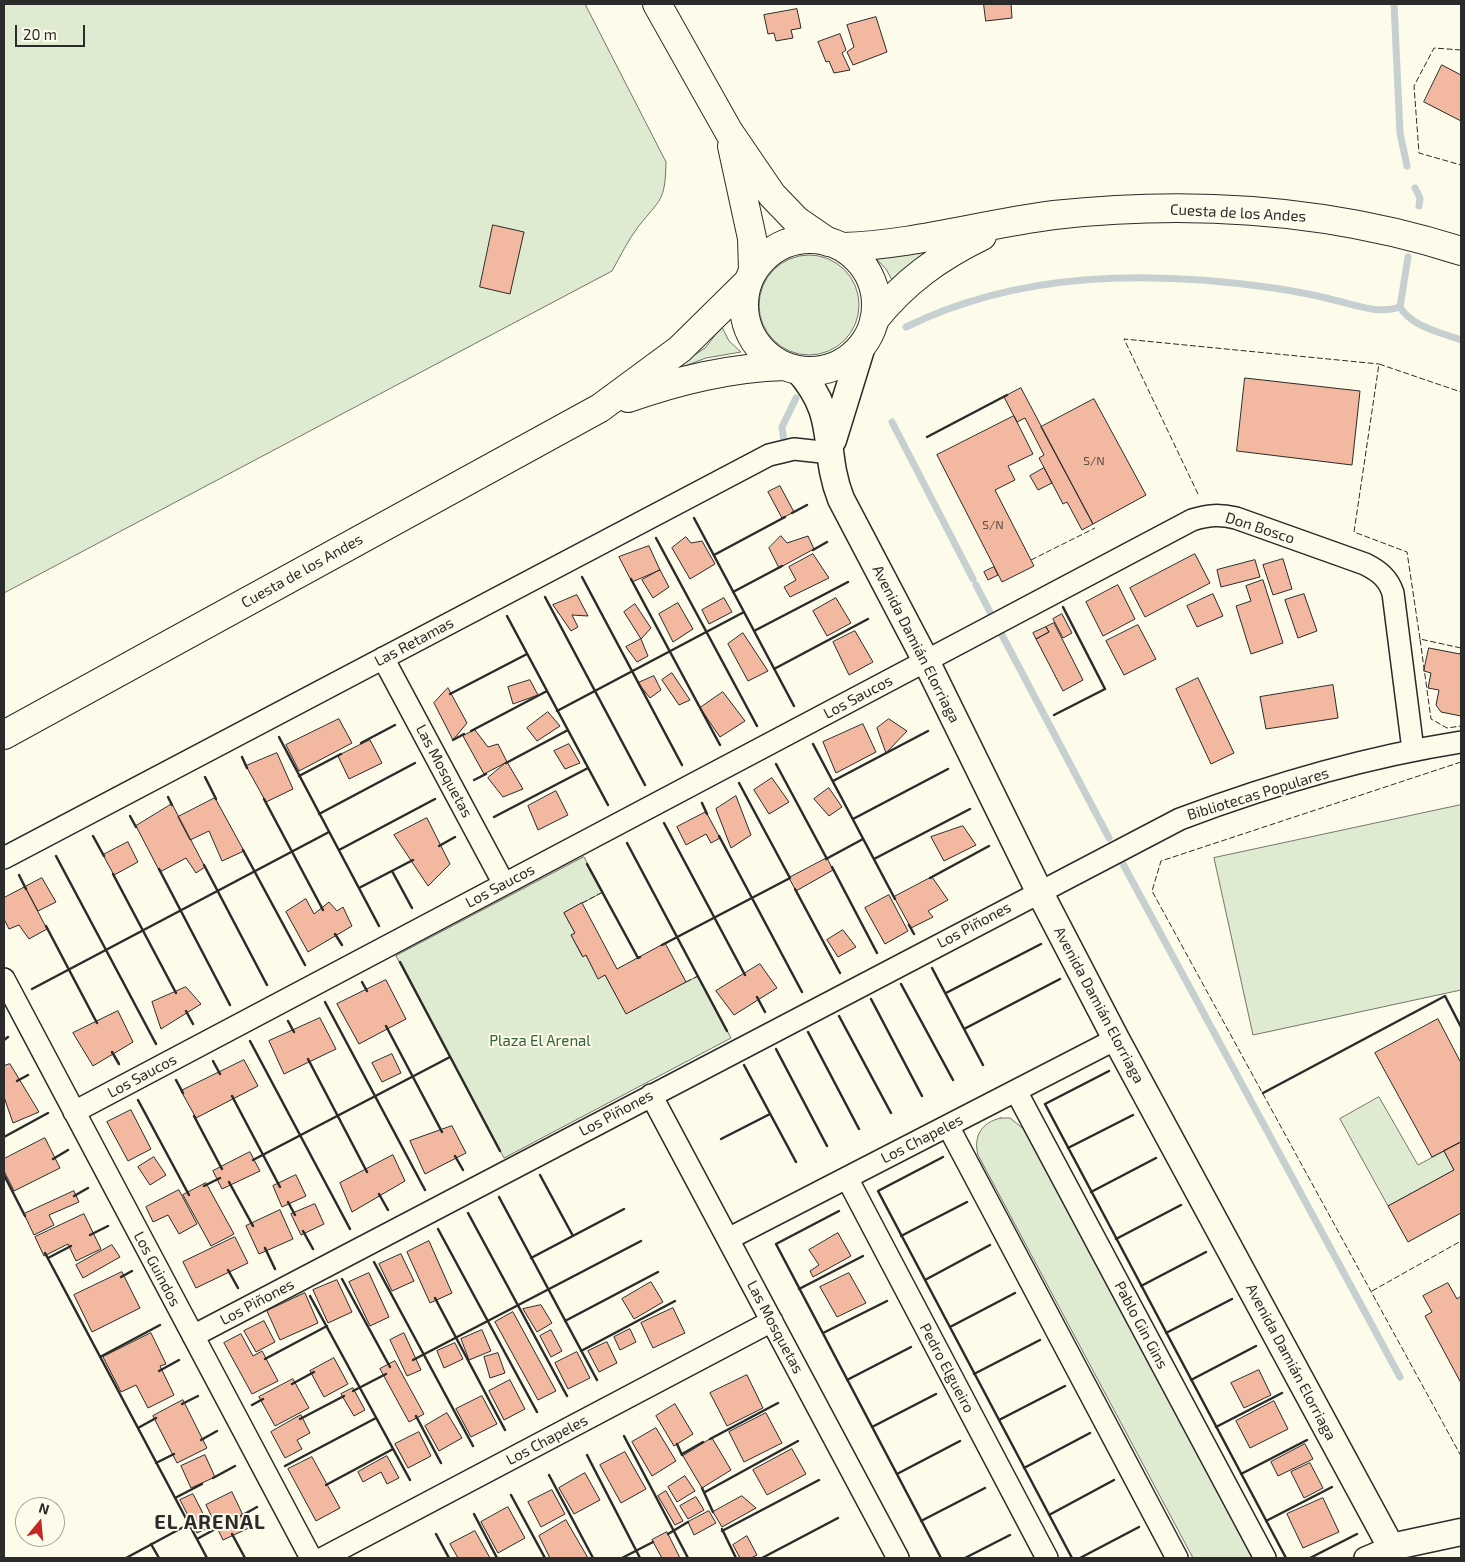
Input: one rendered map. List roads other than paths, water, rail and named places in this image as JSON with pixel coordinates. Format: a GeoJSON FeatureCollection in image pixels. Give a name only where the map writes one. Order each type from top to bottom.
{"type":"FeatureCollection","features":[{"type":"Feature","properties":{"kind":"main road"},"geometry":{"type":"LineString","coordinates":[[657,4],[729,132],[778,203],[796,220],[853,255],[870,278],[875,292],[874,320],[862,346],[840,364],[813,371],[792,368],[761,350],[753,339],[744,312],[750,277],[751,233],[729,132]]}},
{"type":"Feature","properties":{"kind":"main road","name":"Cuesta de los Andes"},"geometry":{"type":"LineString","coordinates":[[835,244],[898,243],[1053,216],[1106,211],[1162,209],[1244,210],[1314,217],[1366,226],[1461,251]]}},
{"type":"Feature","properties":{"kind":"main road","name":"Cuesta de los Andes"},"geometry":{"type":"LineString","coordinates":[[874,320],[899,290],[932,263],[1011,223]]}},
{"type":"Feature","properties":{"kind":"main road"},"geometry":{"type":"LineString","coordinates":[[750,277],[762,259],[786,243],[800,239],[835,244]]}},
{"type":"Feature","properties":{"kind":"main road","name":"Cuesta de los Andes"},"geometry":{"type":"LineString","coordinates":[[4,735],[600,408],[680,350],[750,277]]}},
{"type":"Feature","properties":{"kind":"main road","name":"Cuesta de los Andes"},"geometry":{"type":"LineString","coordinates":[[600,408],[667,385],[712,373],[736,369],[792,368]]}},
{"type":"Feature","properties":{"kind":"street","name":"Avenida Damián Elorriaga"},"geometry":{"type":"LineString","coordinates":[[831,453],[837,423],[862,346]]}},
{"type":"Feature","properties":{"kind":"street","name":"Avenida Damián Elorriaga"},"geometry":{"type":"LineString","coordinates":[[792,368],[818,396],[823,407],[829,430],[833,476],[841,499],[926,661],[1039,891],[1116,1039],[1391,1547]]}},
{"type":"Feature","properties":{"kind":"street","name":"Las Retamas"},"geometry":{"type":"LineString","coordinates":[[4,858],[777,452],[794,449],[831,453]]}},
{"type":"Feature","properties":{"kind":"street","name":"Don Bosco"},"geometry":{"type":"LineString","coordinates":[[926,661],[1192,520],[1215,514],[1226,515],[1365,564],[1375,569],[1389,583],[1393,593],[1413,750]]}},
{"type":"Feature","properties":{"kind":"street","name":"Las Mosquetas"},"geometry":{"type":"LineString","coordinates":[[383,658],[504,884]]}},
{"type":"Feature","properties":{"kind":"street","name":"Los Saucos"},"geometry":{"type":"LineString","coordinates":[[74,1112],[926,661]]}},
{"type":"Feature","properties":{"kind":"street","name":"Bibliotecas Populares"},"geometry":{"type":"LineString","coordinates":[[1039,891],[1180,819],[1265,790],[1413,750],[1461,742]]}},
{"type":"Feature","properties":{"kind":"street","name":"Los Piñones"},"geometry":{"type":"LineString","coordinates":[[193,1336],[1039,891]]}},
{"type":"Feature","properties":{"kind":"street","name":"Los Guindos"},"geometry":{"type":"LineString","coordinates":[[4,979],[310,1558]]}},
{"type":"Feature","properties":{"kind":"street","name":"Los Chapeles"},"geometry":{"type":"LineString","coordinates":[[728,1239],[1116,1039]]}},
{"type":"Feature","properties":{"kind":"street","name":"Pablo Gin Gins"},"geometry":{"type":"LineString","coordinates":[[1016,1091],[1265,1558]]}},
{"type":"Feature","properties":{"kind":"street","name":"Las Mosquetas"},"geometry":{"type":"LineString","coordinates":[[651,1095],[898,1558]]}},
{"type":"Feature","properties":{"kind":"street"},"geometry":{"type":"LineString","coordinates":[[948,1126],[1177,1558]]}},
{"type":"Feature","properties":{"kind":"street","name":"Pedro Elgueiro"},"geometry":{"type":"LineString","coordinates":[[847,1178],[1047,1558]]}},
{"type":"Feature","properties":{"kind":"street","name":"Los Chapeles"},"geometry":{"type":"LineString","coordinates":[[323,1558],[772,1321]]}},
{"type":"Feature","properties":{"kind":"street"},"geometry":{"type":"LineString","coordinates":[[1365,1558],[1391,1547],[1459,1533]]}},
{"type":"Feature","properties":{"kind":"waterway"},"geometry":{"type":"LineString","coordinates":[[1394,4],[1400,133],[1407,166]]}},
{"type":"Feature","properties":{"kind":"waterway"},"geometry":{"type":"LineString","coordinates":[[1415,188],[1420,198],[1419,206]]}},
{"type":"Feature","properties":{"kind":"waterway"},"geometry":{"type":"LineString","coordinates":[[1408,257],[1400,307],[1405,314],[1419,324],[1461,340]]}},
{"type":"Feature","properties":{"kind":"waterway"},"geometry":{"type":"LineString","coordinates":[[906,327],[949,309],[994,295],[1040,285],[1086,280],[1133,278],[1227,282],[1302,293],[1365,308],[1383,310],[1400,307]]}},
{"type":"Feature","properties":{"kind":"waterway"},"geometry":{"type":"LineString","coordinates":[[785,449],[782,427],[796,398]]}},
{"type":"Feature","properties":{"kind":"waterway"},"geometry":{"type":"LineString","coordinates":[[892,422],[973,579]]}},
{"type":"Feature","properties":{"kind":"waterway"},"geometry":{"type":"LineString","coordinates":[[976,585],[991,614]]}},
{"type":"Feature","properties":{"kind":"waterway"},"geometry":{"type":"LineString","coordinates":[[1002,635],[1109,838]]}},
{"type":"Feature","properties":{"kind":"waterway"},"geometry":{"type":"LineString","coordinates":[[1123,864],[1400,1377]]}},
{"type":"Feature","properties":{"kind":"district","name":"EL ARENAL"},"geometry":{"type":"Point","coordinates":[210,1522]}},
{"type":"Feature","properties":{"kind":"park label","name":"Plaza El Arenal"},"geometry":{"type":"Point","coordinates":[540,1041]}}]}
